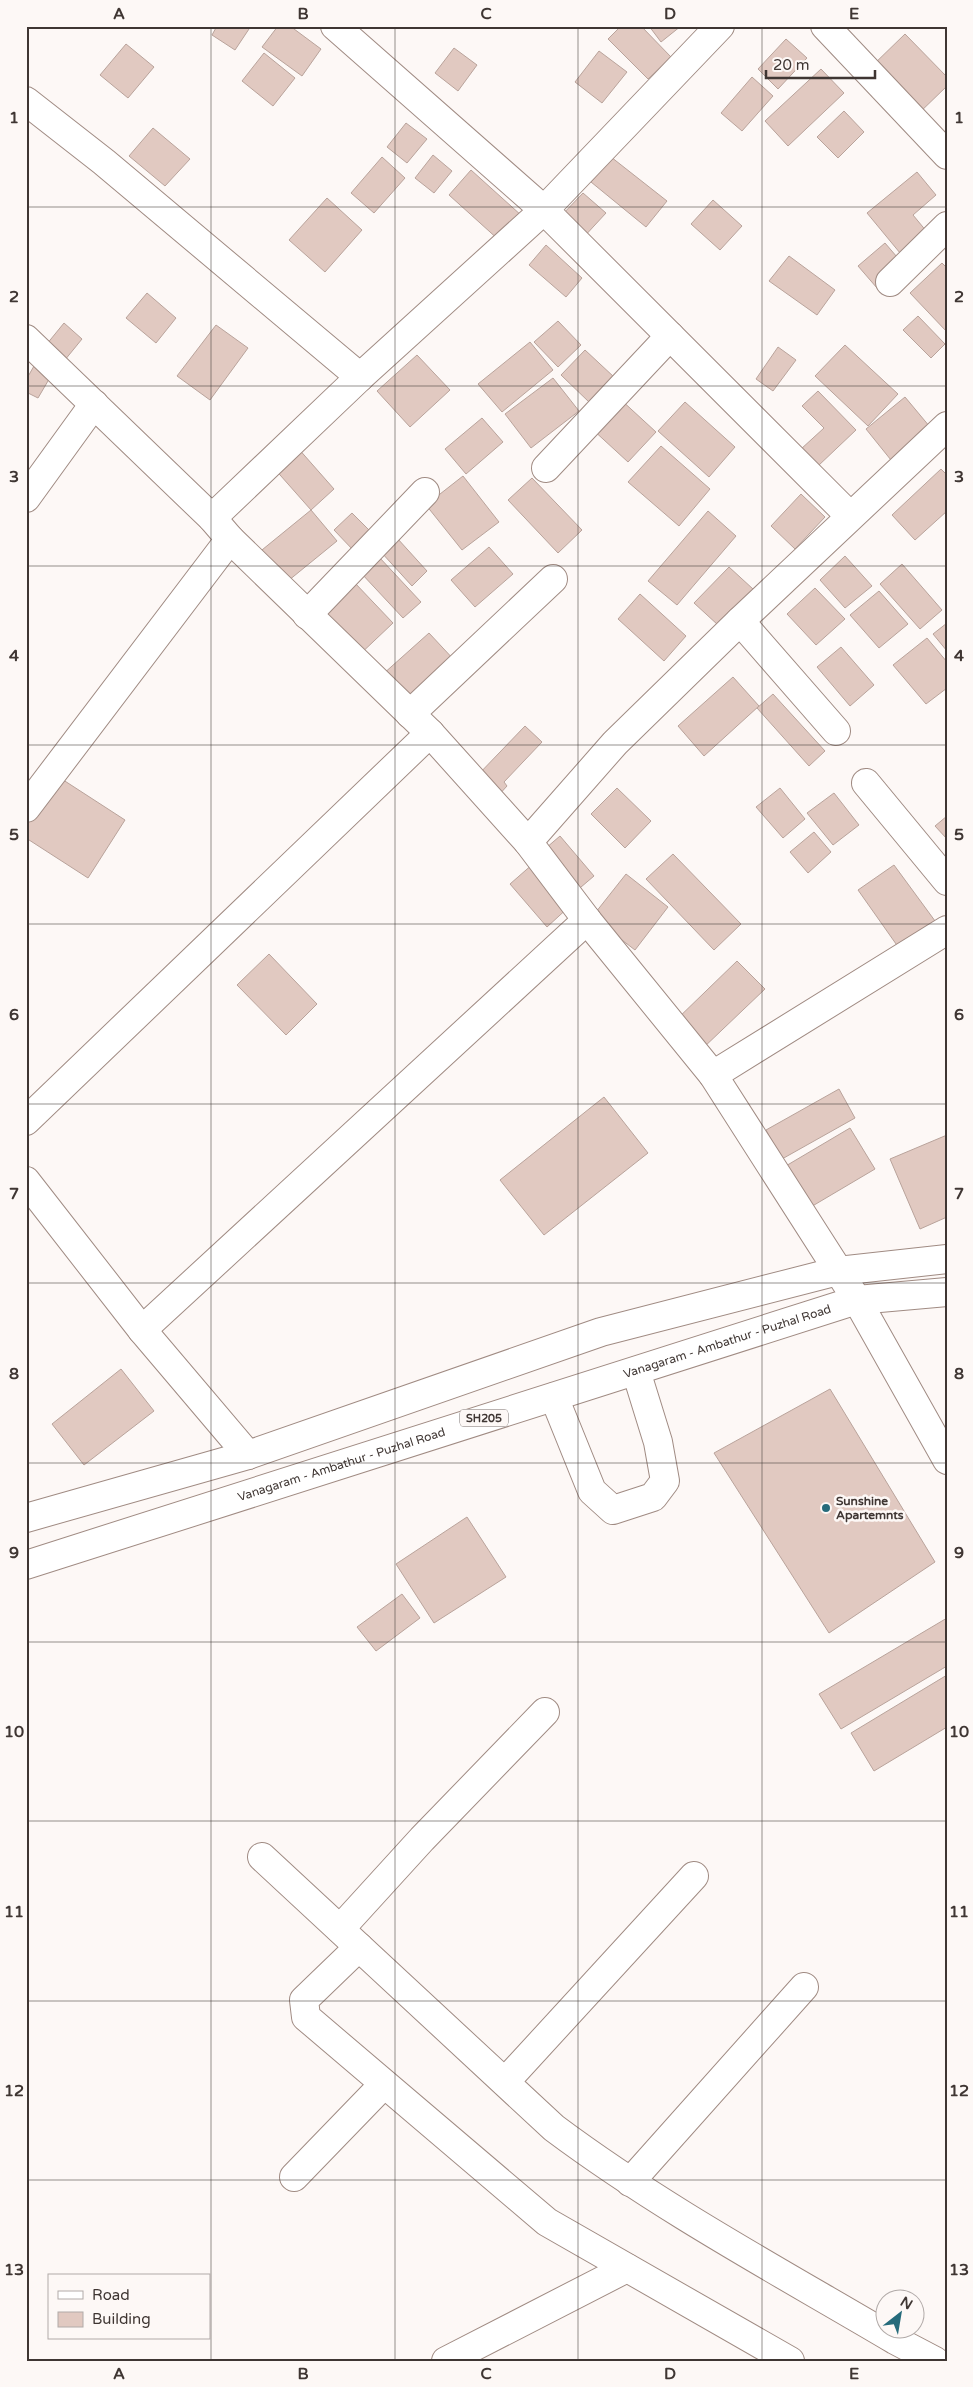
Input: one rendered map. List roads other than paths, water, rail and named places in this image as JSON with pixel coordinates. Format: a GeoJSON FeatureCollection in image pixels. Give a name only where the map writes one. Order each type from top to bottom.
{"type":"FeatureCollection","features":[{"type":"Feature","properties":{"kind":"street"},"geometry":{"type":"LineString","coordinates":[[335,26],[544,210],[850,516]]}},
{"type":"Feature","properties":{"kind":"street"},"geometry":{"type":"LineString","coordinates":[[212,518],[360,377],[544,210],[720,26]]}},
{"type":"Feature","properties":{"kind":"street"},"geometry":{"type":"LineString","coordinates":[[825,26],[947,155]]}},
{"type":"Feature","properties":{"kind":"street"},"geometry":{"type":"LineString","coordinates":[[26,101],[104,162],[360,377]]}},
{"type":"Feature","properties":{"kind":"street"},"geometry":{"type":"LineString","coordinates":[[890,282],[947,226]]}},
{"type":"Feature","properties":{"kind":"street"},"geometry":{"type":"LineString","coordinates":[[546,468],[670,336]]}},
{"type":"Feature","properties":{"kind":"street"},"geometry":{"type":"LineString","coordinates":[[26,339],[212,518],[230,539],[307,615],[430,733],[528,842],[587,920],[713,1075],[857,1300],[947,1460]]}},
{"type":"Feature","properties":{"kind":"street"},"geometry":{"type":"LineString","coordinates":[[26,498],[94,404]]}},
{"type":"Feature","properties":{"kind":"street"},"geometry":{"type":"LineString","coordinates":[[528,842],[615,743],[740,621],[947,426]]}},
{"type":"Feature","properties":{"kind":"street"},"geometry":{"type":"LineString","coordinates":[[307,615],[425,492]]}},
{"type":"Feature","properties":{"kind":"street"},"geometry":{"type":"LineString","coordinates":[[26,808],[230,539]]}},
{"type":"Feature","properties":{"kind":"street"},"geometry":{"type":"LineString","coordinates":[[410,714],[553,579]]}},
{"type":"Feature","properties":{"kind":"street"},"geometry":{"type":"LineString","coordinates":[[740,621],[836,731]]}},
{"type":"Feature","properties":{"kind":"street"},"geometry":{"type":"LineString","coordinates":[[26,1121],[430,733]]}},
{"type":"Feature","properties":{"kind":"street"},"geometry":{"type":"LineString","coordinates":[[866,783],[947,881]]}},
{"type":"Feature","properties":{"kind":"street"},"geometry":{"type":"LineString","coordinates":[[142,1330],[587,920]]}},
{"type":"Feature","properties":{"kind":"street"},"geometry":{"type":"LineString","coordinates":[[713,1075],[947,930]]}},
{"type":"Feature","properties":{"kind":"street"},"geometry":{"type":"LineString","coordinates":[[26,1181],[142,1330],[248,1455]]}},
{"type":"Feature","properties":{"kind":"street"},"geometry":{"type":"LineString","coordinates":[[26,1518],[248,1455],[601,1332],[838,1271],[947,1259]]}},
{"type":"Feature","properties":{"kind":"street","name":"Vanagaram - Ambathur - Puzhal Road"},"geometry":{"type":"LineString","coordinates":[[26,1565],[857,1300],[947,1292]]}},
{"type":"Feature","properties":{"kind":"street"},"geometry":{"type":"LineString","coordinates":[[554,1396],[592,1491],[613,1510],[653,1497],[665,1481],[658,1442],[636,1370]]}},
{"type":"Feature","properties":{"kind":"street"},"geometry":{"type":"LineString","coordinates":[[487,1372],[504,1412]]}},
{"type":"Feature","properties":{"kind":"street"},"geometry":{"type":"LineString","coordinates":[[545,1712],[422,1839],[304,2000],[306,2017],[547,2222],[790,2361]]}},
{"type":"Feature","properties":{"kind":"street"},"geometry":{"type":"LineString","coordinates":[[262,1857],[554,2128],[630,2182],[895,2340],[935,2361]]}},
{"type":"Feature","properties":{"kind":"street"},"geometry":{"type":"LineString","coordinates":[[505,2082],[694,1876]]}},
{"type":"Feature","properties":{"kind":"street"},"geometry":{"type":"LineString","coordinates":[[630,2182],[804,1987]]}},
{"type":"Feature","properties":{"kind":"street"},"geometry":{"type":"LineString","coordinates":[[294,2177],[384,2084]]}},
{"type":"Feature","properties":{"kind":"street"},"geometry":{"type":"LineString","coordinates":[[446,2361],[627,2268]]}},
{"type":"Feature","properties":{"kind":"place","name":"Sunshine Apartemnts"},"geometry":{"type":"Point","coordinates":[826,1508]}}]}
